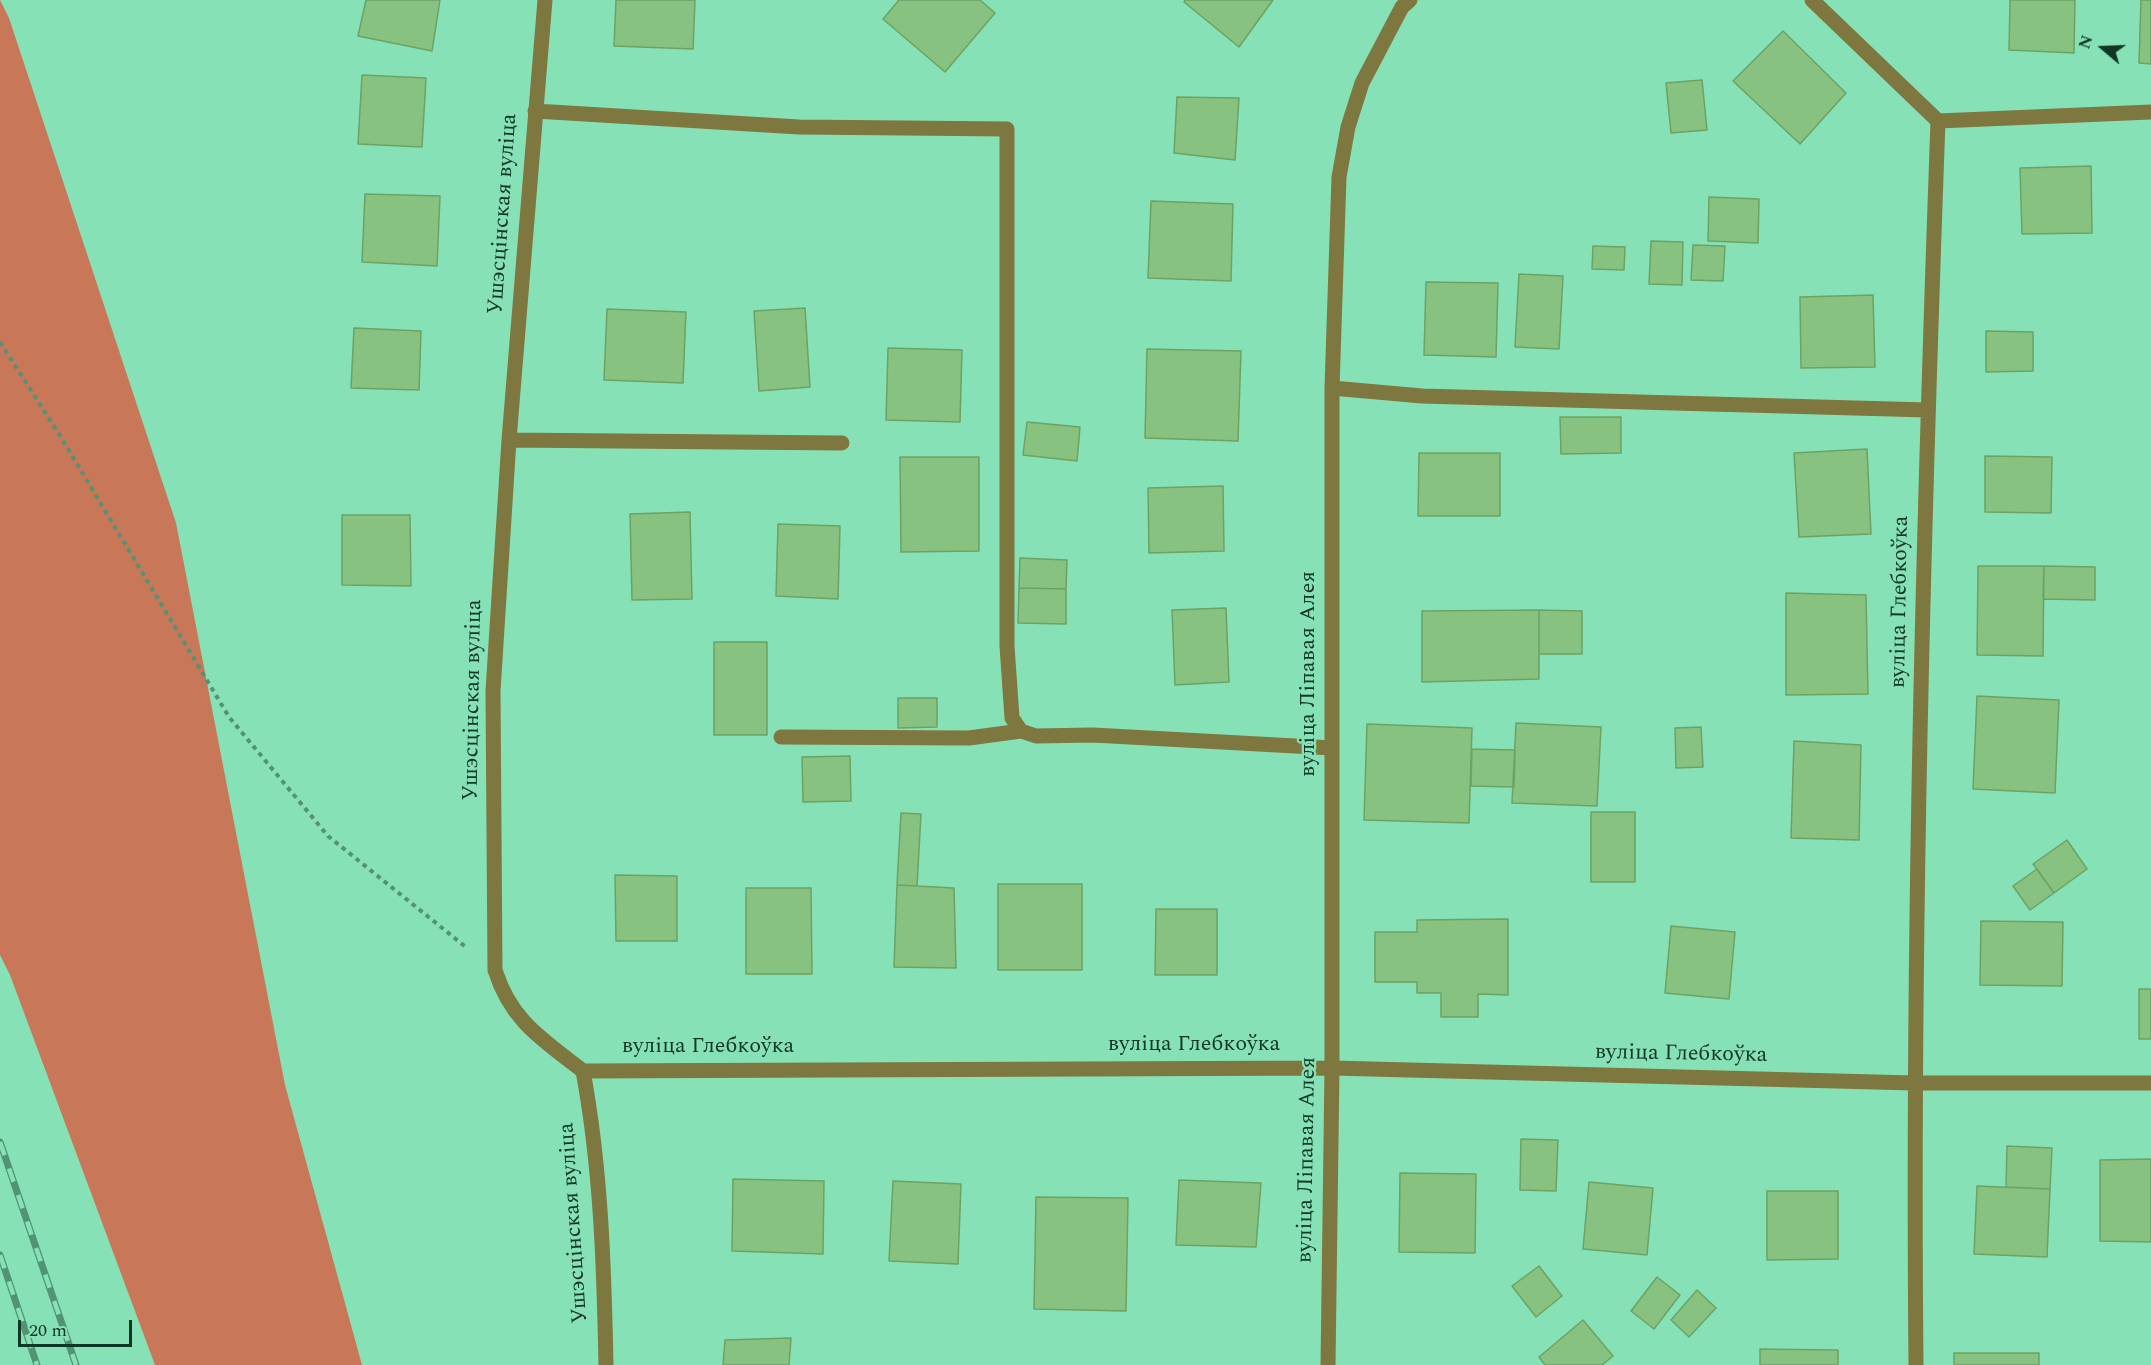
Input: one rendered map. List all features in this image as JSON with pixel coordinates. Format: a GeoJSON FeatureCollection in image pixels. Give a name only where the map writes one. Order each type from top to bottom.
{"type":"FeatureCollection","features":[{"type":"Feature","properties":{"kind":"street","name":"Ушэсцінская вуліца"},"geometry":{"type":"LineString","coordinates":[[544,0],[509,440],[493,691],[495,969],[503,995],[525,1025],[583,1071],[596,1152],[604,1265],[606,1365]]}},
{"type":"Feature","properties":{"kind":"street","name":"вуліца Ліпавая Алея"},"geometry":{"type":"LineString","coordinates":[[1328,1365],[1332,1068],[1332,388],[1339,177],[1348,127],[1362,83],[1402,7],[1410,0]]}},
{"type":"Feature","properties":{"kind":"street"},"geometry":{"type":"LineString","coordinates":[[1812,0],[1938,121],[2151,112]]}},
{"type":"Feature","properties":{"kind":"street"},"geometry":{"type":"LineString","coordinates":[[534,111],[799,127],[1008,129],[1007,646],[1012,718],[1021,731]]}},
{"type":"Feature","properties":{"kind":"street","name":"вуліца Глебкоўка"},"geometry":{"type":"LineString","coordinates":[[1916,1365],[1914,1083],[1927,410],[1938,121]]}},
{"type":"Feature","properties":{"kind":"street"},"geometry":{"type":"LineString","coordinates":[[1332,388],[1422,396],[1927,410]]}},
{"type":"Feature","properties":{"kind":"street"},"geometry":{"type":"LineString","coordinates":[[509,440],[842,443]]}},
{"type":"Feature","properties":{"kind":"street"},"geometry":{"type":"LineString","coordinates":[[781,737],[969,738],[1021,731],[1036,736],[1093,735],[1332,748]]}},
{"type":"Feature","properties":{"kind":"street","name":"вуліца Глебкоўка"},"geometry":{"type":"LineString","coordinates":[[583,1071],[1332,1068],[1914,1083],[2151,1083]]}},
{"type":"Feature","properties":{"kind":"path"},"geometry":{"type":"LineString","coordinates":[[0,342],[65,444],[229,717],[328,837],[495,969]]}},
{"type":"Feature","properties":{"kind":"shaded area"},"geometry":{"type":"Polygon","coordinates":[[[0,0],[9,18],[176,523],[285,1085],[362,1365],[155,1365],[10,975],[0,955],[0,0]]]}},
{"type":"Feature","properties":{"kind":"building"},"geometry":{"type":"Polygon","coordinates":[[[366,0],[440,0],[432,51],[358,36],[366,0]]]}},
{"type":"Feature","properties":{"kind":"building"},"geometry":{"type":"Polygon","coordinates":[[[616,0],[695,0],[693,49],[614,46],[616,0]]]}},
{"type":"Feature","properties":{"kind":"building"},"geometry":{"type":"Polygon","coordinates":[[[899,0],[980,0],[995,13],[945,72],[883,19],[899,0]]]}},
{"type":"Feature","properties":{"kind":"building"},"geometry":{"type":"Polygon","coordinates":[[[1185,0],[1273,0],[1239,47],[1184,2],[1185,0]]]}},
{"type":"Feature","properties":{"kind":"building"},"geometry":{"type":"Polygon","coordinates":[[[2010,0],[2075,0],[2074,53],[2009,50],[2010,0]]]}},
{"type":"Feature","properties":{"kind":"building"},"geometry":{"type":"Polygon","coordinates":[[[2141,0],[2151,0],[2151,64],[2139,63],[2141,0]]]}},
{"type":"Feature","properties":{"kind":"building"},"geometry":{"type":"Polygon","coordinates":[[[1783,31],[1846,93],[1800,144],[1733,81],[1783,31]]]}},
{"type":"Feature","properties":{"kind":"building"},"geometry":{"type":"Polygon","coordinates":[[[362,75],[426,78],[422,147],[358,144],[362,75]]]}},
{"type":"Feature","properties":{"kind":"building"},"geometry":{"type":"Polygon","coordinates":[[[1702,80],[1707,130],[1671,133],[1666,83],[1702,80]]]}},
{"type":"Feature","properties":{"kind":"building"},"geometry":{"type":"Polygon","coordinates":[[[1177,97],[1239,98],[1235,160],[1174,153],[1177,97]]]}},
{"type":"Feature","properties":{"kind":"building"},"geometry":{"type":"Polygon","coordinates":[[[2091,166],[2092,233],[2022,234],[2020,168],[2091,166]]]}},
{"type":"Feature","properties":{"kind":"building"},"geometry":{"type":"Polygon","coordinates":[[[365,194],[440,196],[437,266],[362,262],[365,194]]]}},
{"type":"Feature","properties":{"kind":"building"},"geometry":{"type":"Polygon","coordinates":[[[1709,197],[1759,199],[1758,243],[1708,241],[1709,197]]]}},
{"type":"Feature","properties":{"kind":"building"},"geometry":{"type":"Polygon","coordinates":[[[1151,201],[1233,204],[1231,281],[1148,278],[1151,201]]]}},
{"type":"Feature","properties":{"kind":"building"},"geometry":{"type":"Polygon","coordinates":[[[1651,241],[1683,242],[1682,285],[1649,284],[1651,241]]]}},
{"type":"Feature","properties":{"kind":"building"},"geometry":{"type":"Polygon","coordinates":[[[1693,245],[1725,246],[1723,281],[1691,280],[1693,245]]]}},
{"type":"Feature","properties":{"kind":"building"},"geometry":{"type":"Polygon","coordinates":[[[1593,246],[1625,247],[1624,270],[1592,269],[1593,246]]]}},
{"type":"Feature","properties":{"kind":"building"},"geometry":{"type":"Polygon","coordinates":[[[1519,274],[1563,276],[1559,349],[1515,347],[1519,274]]]}},
{"type":"Feature","properties":{"kind":"building"},"geometry":{"type":"Polygon","coordinates":[[[1426,282],[1498,283],[1496,357],[1424,355],[1426,282]]]}},
{"type":"Feature","properties":{"kind":"building"},"geometry":{"type":"Polygon","coordinates":[[[1873,295],[1875,367],[1801,368],[1800,297],[1873,295]]]}},
{"type":"Feature","properties":{"kind":"building"},"geometry":{"type":"Polygon","coordinates":[[[805,308],[810,387],[759,391],[754,311],[805,308]]]}},
{"type":"Feature","properties":{"kind":"building"},"geometry":{"type":"Polygon","coordinates":[[[607,309],[686,312],[683,383],[604,380],[607,309]]]}},
{"type":"Feature","properties":{"kind":"building"},"geometry":{"type":"Polygon","coordinates":[[[354,328],[421,331],[419,390],[351,388],[354,328]]]}},
{"type":"Feature","properties":{"kind":"building"},"geometry":{"type":"Polygon","coordinates":[[[1986,331],[2033,332],[2033,371],[1986,372],[1986,331]]]}},
{"type":"Feature","properties":{"kind":"building"},"geometry":{"type":"Polygon","coordinates":[[[888,348],[962,350],[960,422],[886,420],[888,348]]]}},
{"type":"Feature","properties":{"kind":"building"},"geometry":{"type":"Polygon","coordinates":[[[1147,349],[1241,351],[1238,441],[1145,438],[1147,349]]]}},
{"type":"Feature","properties":{"kind":"building"},"geometry":{"type":"Polygon","coordinates":[[[1560,417],[1621,417],[1621,453],[1561,454],[1560,417]]]}},
{"type":"Feature","properties":{"kind":"building"},"geometry":{"type":"Polygon","coordinates":[[[1027,422],[1080,427],[1077,461],[1023,455],[1027,422]]]}},
{"type":"Feature","properties":{"kind":"building"},"geometry":{"type":"Polygon","coordinates":[[[1867,449],[1871,534],[1799,537],[1794,453],[1867,449]]]}},
{"type":"Feature","properties":{"kind":"building"},"geometry":{"type":"Polygon","coordinates":[[[1419,453],[1500,453],[1500,516],[1418,516],[1419,453]]]}},
{"type":"Feature","properties":{"kind":"building"},"geometry":{"type":"Polygon","coordinates":[[[1985,456],[2052,457],[2051,513],[1985,512],[1985,456]]]}},
{"type":"Feature","properties":{"kind":"building"},"geometry":{"type":"Polygon","coordinates":[[[900,457],[979,457],[979,551],[901,552],[900,457]]]}},
{"type":"Feature","properties":{"kind":"building"},"geometry":{"type":"Polygon","coordinates":[[[1223,486],[1224,551],[1149,553],[1148,488],[1223,486]]]}},
{"type":"Feature","properties":{"kind":"building"},"geometry":{"type":"Polygon","coordinates":[[[690,512],[692,599],[632,600],[630,514],[690,512]]]}},
{"type":"Feature","properties":{"kind":"building"},"geometry":{"type":"Polygon","coordinates":[[[342,515],[410,515],[411,586],[342,585],[342,515]]]}},
{"type":"Feature","properties":{"kind":"building"},"geometry":{"type":"Polygon","coordinates":[[[778,524],[840,526],[838,599],[776,596],[778,524]]]}},
{"type":"Feature","properties":{"kind":"building"},"geometry":{"type":"Polygon","coordinates":[[[1020,558],[1067,560],[1066,589],[1019,588],[1020,558]]]}},
{"type":"Feature","properties":{"kind":"building"},"geometry":{"type":"Polygon","coordinates":[[[1978,566],[2044,566],[2043,656],[1977,655],[1978,566]]]}},
{"type":"Feature","properties":{"kind":"building"},"geometry":{"type":"Polygon","coordinates":[[[2044,566],[2095,567],[2095,600],[2043,599],[2044,566]]]}},
{"type":"Feature","properties":{"kind":"building"},"geometry":{"type":"Polygon","coordinates":[[[1019,588],[1066,589],[1066,624],[1018,623],[1019,588]]]}},
{"type":"Feature","properties":{"kind":"building"},"geometry":{"type":"Polygon","coordinates":[[[1786,593],[1866,595],[1868,694],[1786,695],[1786,593]]]}},
{"type":"Feature","properties":{"kind":"building"},"geometry":{"type":"Polygon","coordinates":[[[1226,608],[1229,682],[1175,685],[1172,610],[1226,608]]]}},
{"type":"Feature","properties":{"kind":"building"},"geometry":{"type":"Polygon","coordinates":[[[1539,610],[1539,679],[1422,682],[1422,611],[1539,610]]]}},
{"type":"Feature","properties":{"kind":"building"},"geometry":{"type":"Polygon","coordinates":[[[1539,610],[1582,611],[1582,654],[1539,654],[1539,610]]]}},
{"type":"Feature","properties":{"kind":"building"},"geometry":{"type":"Polygon","coordinates":[[[714,642],[767,642],[767,735],[714,735],[714,642]]]}},
{"type":"Feature","properties":{"kind":"building"},"geometry":{"type":"Polygon","coordinates":[[[1977,696],[2059,700],[2055,793],[1973,789],[1977,696]]]}},
{"type":"Feature","properties":{"kind":"building"},"geometry":{"type":"Polygon","coordinates":[[[898,698],[937,698],[937,727],[898,728],[898,698]]]}},
{"type":"Feature","properties":{"kind":"building"},"geometry":{"type":"Polygon","coordinates":[[[1516,723],[1601,727],[1597,806],[1512,803],[1516,723]]]}},
{"type":"Feature","properties":{"kind":"building"},"geometry":{"type":"Polygon","coordinates":[[[1367,724],[1472,728],[1469,823],[1364,820],[1367,724]]]}},
{"type":"Feature","properties":{"kind":"building"},"geometry":{"type":"Polygon","coordinates":[[[1701,727],[1703,767],[1676,768],[1675,728],[1701,727]]]}},
{"type":"Feature","properties":{"kind":"building"},"geometry":{"type":"Polygon","coordinates":[[[1794,741],[1861,745],[1859,840],[1791,838],[1794,741]]]}},
{"type":"Feature","properties":{"kind":"building"},"geometry":{"type":"Polygon","coordinates":[[[1472,749],[1515,750],[1514,787],[1471,786],[1472,749]]]}},
{"type":"Feature","properties":{"kind":"building"},"geometry":{"type":"Polygon","coordinates":[[[850,756],[851,801],[803,802],[802,757],[850,756]]]}},
{"type":"Feature","properties":{"kind":"building"},"geometry":{"type":"Polygon","coordinates":[[[1591,812],[1635,812],[1635,882],[1591,882],[1591,812]]]}},
{"type":"Feature","properties":{"kind":"building"},"geometry":{"type":"Polygon","coordinates":[[[901,813],[921,814],[917,886],[897,885],[901,813]]]}},
{"type":"Feature","properties":{"kind":"building"},"geometry":{"type":"Polygon","coordinates":[[[2067,840],[2087,869],[2054,893],[2033,864],[2067,840]]]}},
{"type":"Feature","properties":{"kind":"building"},"geometry":{"type":"Polygon","coordinates":[[[2037,869],[2054,893],[2030,910],[2013,886],[2037,869]]]}},
{"type":"Feature","properties":{"kind":"building"},"geometry":{"type":"Polygon","coordinates":[[[615,875],[677,876],[677,941],[616,941],[615,875]]]}},
{"type":"Feature","properties":{"kind":"building"},"geometry":{"type":"Polygon","coordinates":[[[998,884],[1082,884],[1082,970],[998,970],[998,884]]]}},
{"type":"Feature","properties":{"kind":"building"},"geometry":{"type":"Polygon","coordinates":[[[897,885],[954,888],[956,968],[894,967],[897,885]]]}},
{"type":"Feature","properties":{"kind":"building"},"geometry":{"type":"Polygon","coordinates":[[[746,888],[811,888],[812,974],[746,974],[746,888]]]}},
{"type":"Feature","properties":{"kind":"building"},"geometry":{"type":"Polygon","coordinates":[[[1156,909],[1217,909],[1217,975],[1155,975],[1156,909]]]}},
{"type":"Feature","properties":{"kind":"building"},"geometry":{"type":"Polygon","coordinates":[[[1508,919],[1508,995],[1478,994],[1478,1017],[1441,1017],[1441,993],[1417,993],[1417,982],[1375,982],[1375,932],[1417,932],[1417,920],[1508,919]]]}},
{"type":"Feature","properties":{"kind":"building"},"geometry":{"type":"Polygon","coordinates":[[[1981,921],[2063,922],[2062,986],[1980,985],[1981,921]]]}},
{"type":"Feature","properties":{"kind":"building"},"geometry":{"type":"Polygon","coordinates":[[[1671,926],[1735,932],[1729,999],[1665,993],[1671,926]]]}},
{"type":"Feature","properties":{"kind":"building"},"geometry":{"type":"Polygon","coordinates":[[[2139,989],[2151,989],[2151,1039],[2139,1039],[2139,989]]]}},
{"type":"Feature","properties":{"kind":"building"},"geometry":{"type":"Polygon","coordinates":[[[1521,1139],[1558,1140],[1556,1191],[1520,1190],[1521,1139]]]}},
{"type":"Feature","properties":{"kind":"building"},"geometry":{"type":"Polygon","coordinates":[[[2007,1146],[2052,1148],[2050,1189],[2006,1187],[2007,1146]]]}},
{"type":"Feature","properties":{"kind":"building"},"geometry":{"type":"Polygon","coordinates":[[[2151,1159],[2151,1242],[2100,1241],[2100,1160],[2151,1159]]]}},
{"type":"Feature","properties":{"kind":"building"},"geometry":{"type":"Polygon","coordinates":[[[1400,1173],[1476,1174],[1475,1253],[1399,1252],[1400,1173]]]}},
{"type":"Feature","properties":{"kind":"building"},"geometry":{"type":"Polygon","coordinates":[[[733,1179],[824,1181],[823,1254],[732,1251],[733,1179]]]}},
{"type":"Feature","properties":{"kind":"building"},"geometry":{"type":"Polygon","coordinates":[[[1179,1180],[1261,1183],[1256,1247],[1176,1245],[1179,1180]]]}},
{"type":"Feature","properties":{"kind":"building"},"geometry":{"type":"Polygon","coordinates":[[[893,1181],[961,1184],[958,1264],[889,1261],[893,1181]]]}},
{"type":"Feature","properties":{"kind":"building"},"geometry":{"type":"Polygon","coordinates":[[[1589,1182],[1653,1188],[1647,1255],[1583,1249],[1589,1182]]]}},
{"type":"Feature","properties":{"kind":"building"},"geometry":{"type":"Polygon","coordinates":[[[1977,1186],[2050,1189],[2047,1257],[1974,1254],[1977,1186]]]}},
{"type":"Feature","properties":{"kind":"building"},"geometry":{"type":"Polygon","coordinates":[[[1767,1191],[1838,1191],[1838,1259],[1767,1260],[1767,1191]]]}},
{"type":"Feature","properties":{"kind":"building"},"geometry":{"type":"Polygon","coordinates":[[[1036,1197],[1128,1198],[1126,1311],[1034,1309],[1036,1197]]]}},
{"type":"Feature","properties":{"kind":"building"},"geometry":{"type":"Polygon","coordinates":[[[1539,1266],[1562,1296],[1536,1317],[1512,1286],[1539,1266]]]}},
{"type":"Feature","properties":{"kind":"building"},"geometry":{"type":"Polygon","coordinates":[[[1657,1277],[1680,1295],[1654,1329],[1631,1311],[1657,1277]]]}},
{"type":"Feature","properties":{"kind":"building"},"geometry":{"type":"Polygon","coordinates":[[[1697,1290],[1716,1308],[1689,1337],[1671,1320],[1697,1290]]]}},
{"type":"Feature","properties":{"kind":"building"},"geometry":{"type":"Polygon","coordinates":[[[1583,1320],[1613,1356],[1602,1365],[1545,1365],[1539,1357],[1583,1320]]]}},
{"type":"Feature","properties":{"kind":"building"},"geometry":{"type":"Polygon","coordinates":[[[791,1338],[789,1365],[723,1365],[725,1340],[791,1338]]]}},
{"type":"Feature","properties":{"kind":"building"},"geometry":{"type":"Polygon","coordinates":[[[1760,1349],[1838,1350],[1838,1365],[1760,1365],[1760,1349]]]}},
{"type":"Feature","properties":{"kind":"building"},"geometry":{"type":"Polygon","coordinates":[[[1954,1353],[2039,1353],[2039,1365],[1954,1365],[1954,1353]]]}},
{"type":"Feature","properties":{"kind":"railway"},"geometry":{"type":"LineString","coordinates":[[0,1142],[76,1365]]}},
{"type":"Feature","properties":{"kind":"railway"},"geometry":{"type":"LineString","coordinates":[[0,1255],[37,1365]]}}]}
